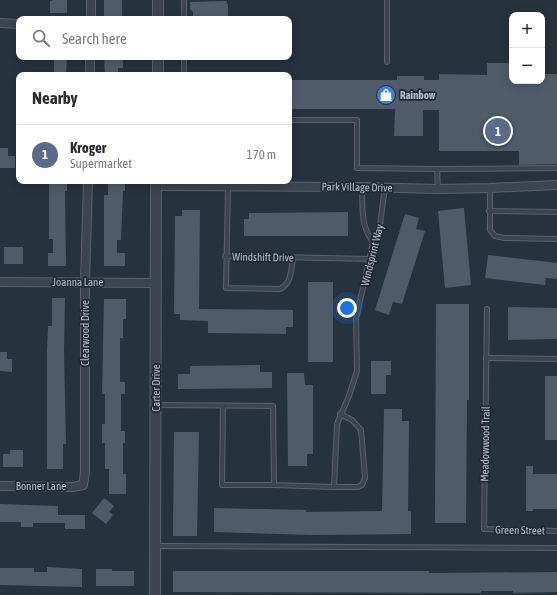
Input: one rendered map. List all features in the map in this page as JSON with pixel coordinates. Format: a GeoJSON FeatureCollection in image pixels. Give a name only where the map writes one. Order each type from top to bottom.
{"type":"FeatureCollection","features":[{"type":"Feature","properties":{"kind":"street"},"geometry":{"type":"LineString","coordinates":[[91,0],[91,16]]}},
{"type":"Feature","properties":{"kind":"street"},"geometry":{"type":"LineString","coordinates":[[158,0],[158,16]]}},
{"type":"Feature","properties":{"kind":"street"},"geometry":{"type":"LineString","coordinates":[[0,24],[16,24]]}},
{"type":"Feature","properties":{"kind":"street"},"geometry":{"type":"LineString","coordinates":[[90,60],[90,72]]}},
{"type":"Feature","properties":{"kind":"street"},"geometry":{"type":"LineString","coordinates":[[158,60],[158,72]]}},
{"type":"Feature","properties":{"kind":"street","name":"Clearwood Drive"},"geometry":{"type":"LineString","coordinates":[[83,484],[85,472],[88,184]]}},
{"type":"Feature","properties":{"kind":"street","name":"Park Village Drive"},"geometry":{"type":"LineString","coordinates":[[156,184],[185,184],[228,187],[362,186],[438,189],[557,185]]}},
{"type":"Feature","properties":{"kind":"street","name":"Carter Drive"},"geometry":{"type":"LineString","coordinates":[[155,595],[157,283],[156,184]]}},
{"type":"Feature","properties":{"kind":"street","name":"Joanna Lane"},"geometry":{"type":"LineString","coordinates":[[0,282],[157,283]]}},
{"type":"Feature","properties":{"kind":"street","name":"Bonner Lane"},"geometry":{"type":"LineString","coordinates":[[0,486],[73,487],[83,484]]}},
{"type":"Feature","properties":{"kind":"lane"},"geometry":{"type":"LineString","coordinates":[[184,0],[184,16]]}},
{"type":"Feature","properties":{"kind":"lane"},"geometry":{"type":"LineString","coordinates":[[387,0],[387,62]]}},
{"type":"Feature","properties":{"kind":"lane"},"geometry":{"type":"LineString","coordinates":[[184,60],[184,72]]}},
{"type":"Feature","properties":{"kind":"lane"},"geometry":{"type":"LineString","coordinates":[[292,120],[357,120],[357,168],[557,168]]}},
{"type":"Feature","properties":{"kind":"lane"},"geometry":{"type":"LineString","coordinates":[[437,169],[438,189]]}},
{"type":"Feature","properties":{"kind":"lane"},"geometry":{"type":"LineString","coordinates":[[362,186],[364,226],[367,234],[374,242]]}},
{"type":"Feature","properties":{"kind":"lane","name":"Windshift Drive"},"geometry":{"type":"LineString","coordinates":[[228,187],[225,256],[370,259]]}},
{"type":"Feature","properties":{"kind":"lane","name":"Windsprint Way"},"geometry":{"type":"LineString","coordinates":[[334,487],[337,424],[349,396],[357,371],[356,319],[374,242],[379,232],[385,187]]}},
{"type":"Feature","properties":{"kind":"lane"},"geometry":{"type":"LineString","coordinates":[[490,188],[490,230],[496,236],[504,238],[557,239]]}},
{"type":"Feature","properties":{"kind":"lane"},"geometry":{"type":"LineString","coordinates":[[490,211],[557,212]]}},
{"type":"Feature","properties":{"kind":"lane"},"geometry":{"type":"LineString","coordinates":[[225,256],[226,288],[280,289],[289,281],[293,258]]}},
{"type":"Feature","properties":{"kind":"lane","name":"Meadowwood Trail"},"geometry":{"type":"LineString","coordinates":[[484,529],[487,309]]}},
{"type":"Feature","properties":{"kind":"lane"},"geometry":{"type":"LineString","coordinates":[[486,358],[557,359]]}},
{"type":"Feature","properties":{"kind":"lane"},"geometry":{"type":"LineString","coordinates":[[156,405],[273,406],[274,485]]}},
{"type":"Feature","properties":{"kind":"lane"},"geometry":{"type":"LineString","coordinates":[[222,406],[222,485],[358,488],[362,485],[365,478],[361,430],[352,420],[340,414]]}},
{"type":"Feature","properties":{"kind":"lane","name":"Green Street"},"geometry":{"type":"LineString","coordinates":[[484,529],[557,531]]}},
{"type":"Feature","properties":{"kind":"lane"},"geometry":{"type":"LineString","coordinates":[[155,546],[557,548]]}},
{"type":"Feature","properties":{"kind":"building"},"geometry":{"type":"Polygon","coordinates":[[[67,0],[67,13],[50,13],[50,1],[67,0]]]}},
{"type":"Feature","properties":{"kind":"building"},"geometry":{"type":"Polygon","coordinates":[[[104,0],[122,0],[122,16],[104,16],[104,0]]]}},
{"type":"Feature","properties":{"kind":"building"},"geometry":{"type":"Polygon","coordinates":[[[226,1],[228,5],[228,16],[193,16],[193,12],[190,9],[190,2],[226,1]]]}},
{"type":"Feature","properties":{"kind":"building"},"geometry":{"type":"Polygon","coordinates":[[[54,60],[67,60],[66,72],[54,72],[54,60]]]}},
{"type":"Feature","properties":{"kind":"building"},"geometry":{"type":"Polygon","coordinates":[[[104,60],[123,60],[123,68],[118,68],[118,72],[105,72],[104,60]]]}},
{"type":"Feature","properties":{"kind":"building"},"geometry":{"type":"Polygon","coordinates":[[[487,63],[509,63],[509,84],[545,84],[545,74],[557,74],[557,164],[519,165],[519,151],[439,151],[439,110],[423,110],[423,136],[394,136],[395,109],[292,109],[292,80],[397,80],[397,76],[424,76],[424,80],[439,80],[439,74],[487,75],[487,63]]]}},
{"type":"Feature","properties":{"kind":"building"},"geometry":{"type":"Polygon","coordinates":[[[0,148],[8,148],[8,156],[15,156],[15,168],[0,168],[0,148]]]}},
{"type":"Feature","properties":{"kind":"building"},"geometry":{"type":"Polygon","coordinates":[[[49,184],[67,184],[67,191],[65,191],[66,266],[48,266],[48,253],[53,253],[53,239],[49,239],[49,184]]]}},
{"type":"Feature","properties":{"kind":"building"},"geometry":{"type":"Polygon","coordinates":[[[108,184],[125,184],[125,191],[123,191],[121,240],[117,240],[117,253],[125,253],[125,266],[104,266],[104,195],[108,195],[108,184]]]}},
{"type":"Feature","properties":{"kind":"building"},"geometry":{"type":"Polygon","coordinates":[[[464,208],[471,285],[445,288],[438,211],[464,208]]]}},
{"type":"Feature","properties":{"kind":"building"},"geometry":{"type":"Polygon","coordinates":[[[182,210],[200,210],[199,309],[293,310],[293,327],[286,327],[286,334],[208,333],[208,321],[180,320],[180,314],[174,314],[175,216],[182,216],[182,210]]]}},
{"type":"Feature","properties":{"kind":"building"},"geometry":{"type":"Polygon","coordinates":[[[348,212],[348,236],[244,236],[244,219],[249,219],[249,213],[348,212]]]}},
{"type":"Feature","properties":{"kind":"building"},"geometry":{"type":"Polygon","coordinates":[[[405,214],[419,218],[416,229],[425,231],[402,304],[393,302],[389,315],[375,310],[405,214]]]}},
{"type":"Feature","properties":{"kind":"building"},"geometry":{"type":"Polygon","coordinates":[[[4,247],[23,247],[23,264],[4,264],[4,247]]]}},
{"type":"Feature","properties":{"kind":"building"},"geometry":{"type":"Polygon","coordinates":[[[488,255],[557,263],[557,279],[546,278],[545,285],[485,278],[488,255]]]}},
{"type":"Feature","properties":{"kind":"building"},"geometry":{"type":"Polygon","coordinates":[[[308,282],[333,282],[333,362],[308,362],[308,282]]]}},
{"type":"Feature","properties":{"kind":"building"},"geometry":{"type":"Polygon","coordinates":[[[52,298],[65,298],[64,352],[66,444],[63,444],[63,469],[47,469],[47,350],[48,326],[52,326],[52,298]]]}},
{"type":"Feature","properties":{"kind":"building"},"geometry":{"type":"Polygon","coordinates":[[[104,299],[126,299],[126,319],[123,319],[123,338],[120,338],[120,382],[125,382],[125,394],[121,394],[121,431],[125,431],[125,443],[123,443],[123,474],[126,474],[126,494],[109,494],[109,469],[105,469],[105,443],[102,443],[102,424],[105,424],[105,394],[102,394],[104,299]]]}},
{"type":"Feature","properties":{"kind":"building"},"geometry":{"type":"Polygon","coordinates":[[[436,304],[469,304],[469,400],[467,400],[466,523],[435,523],[436,304]]]}},
{"type":"Feature","properties":{"kind":"building"},"geometry":{"type":"Polygon","coordinates":[[[508,307],[557,308],[557,339],[508,340],[508,307]]]}},
{"type":"Feature","properties":{"kind":"building"},"geometry":{"type":"Polygon","coordinates":[[[0,352],[7,352],[7,359],[12,359],[12,372],[0,371],[0,352]]]}},
{"type":"Feature","properties":{"kind":"building"},"geometry":{"type":"Polygon","coordinates":[[[371,361],[391,361],[391,375],[386,375],[386,394],[371,394],[371,361]]]}},
{"type":"Feature","properties":{"kind":"building"},"geometry":{"type":"Polygon","coordinates":[[[260,365],[260,372],[272,372],[272,388],[178,389],[178,374],[190,374],[190,366],[260,365]]]}},
{"type":"Feature","properties":{"kind":"building"},"geometry":{"type":"Polygon","coordinates":[[[287,373],[304,373],[305,385],[313,385],[313,454],[307,454],[307,466],[288,466],[287,373]]]}},
{"type":"Feature","properties":{"kind":"building"},"geometry":{"type":"Polygon","coordinates":[[[545,376],[557,376],[557,440],[545,440],[545,376]]]}},
{"type":"Feature","properties":{"kind":"building"},"geometry":{"type":"Polygon","coordinates":[[[384,409],[402,409],[402,421],[409,421],[408,511],[411,511],[411,534],[313,535],[214,532],[214,508],[306,510],[306,512],[382,511],[384,409]]]}},
{"type":"Feature","properties":{"kind":"building"},"geometry":{"type":"Polygon","coordinates":[[[174,432],[199,432],[197,536],[173,536],[174,432]]]}},
{"type":"Feature","properties":{"kind":"building"},"geometry":{"type":"Polygon","coordinates":[[[10,450],[23,450],[23,467],[3,467],[3,454],[10,454],[10,450]]]}},
{"type":"Feature","properties":{"kind":"building"},"geometry":{"type":"Polygon","coordinates":[[[526,466],[533,466],[533,474],[557,474],[557,509],[533,509],[533,511],[526,511],[526,466]]]}},
{"type":"Feature","properties":{"kind":"building"},"geometry":{"type":"Polygon","coordinates":[[[104,498],[114,506],[109,512],[113,515],[106,524],[92,513],[104,498]]]}},
{"type":"Feature","properties":{"kind":"building"},"geometry":{"type":"Polygon","coordinates":[[[0,504],[58,506],[58,515],[85,515],[85,529],[65,529],[65,523],[33,523],[33,527],[21,527],[21,522],[0,522],[0,504]]]}},
{"type":"Feature","properties":{"kind":"building"},"geometry":{"type":"Polygon","coordinates":[[[47,567],[82,569],[82,587],[0,585],[0,568],[34,568],[34,572],[47,572],[47,567]]]}},
{"type":"Feature","properties":{"kind":"building"},"geometry":{"type":"Polygon","coordinates":[[[96,569],[134,571],[134,586],[96,586],[96,569]]]}},
{"type":"Feature","properties":{"kind":"building"},"geometry":{"type":"Polygon","coordinates":[[[173,571],[429,571],[429,573],[557,572],[557,592],[173,592],[173,571]]]}},
{"type":"Feature","properties":{"kind":"place","name":"Rainbow"},"geometry":{"type":"Point","coordinates":[386,95]}},
{"type":"Feature","properties":{"kind":"place","name":"Kroger"},"geometry":{"type":"Point","coordinates":[498,131]}}]}
